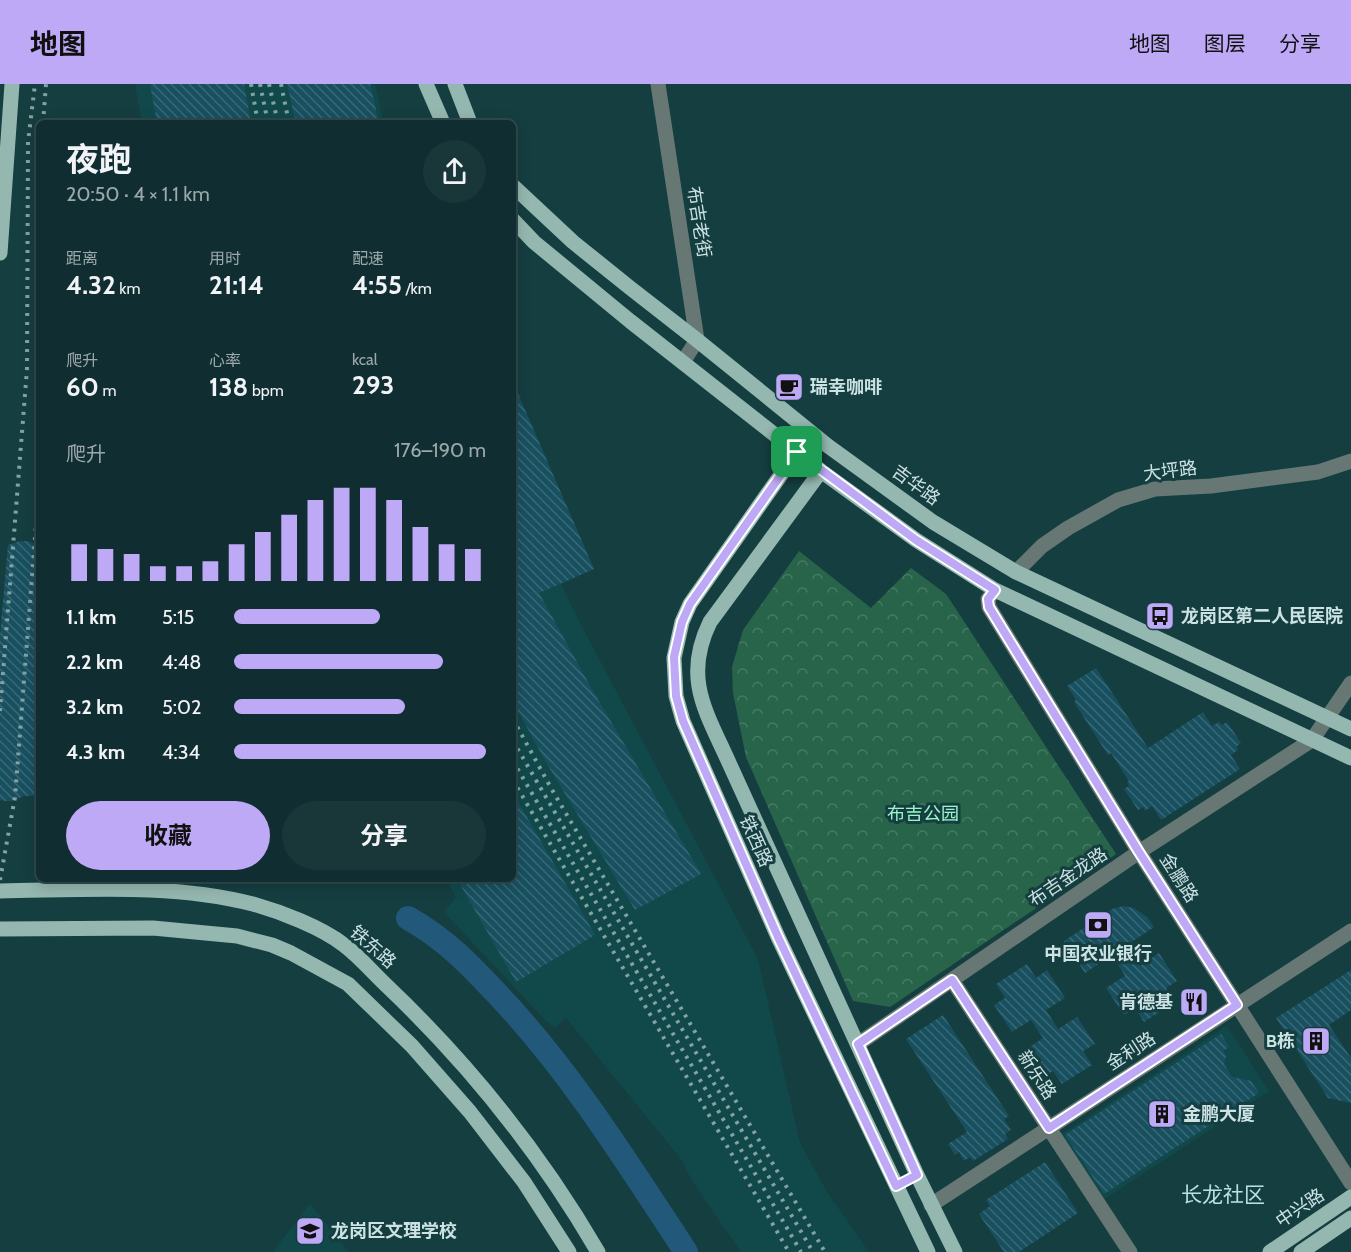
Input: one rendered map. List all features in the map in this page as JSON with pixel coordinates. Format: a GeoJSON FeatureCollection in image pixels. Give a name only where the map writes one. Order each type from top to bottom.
{"type":"FeatureCollection","features":[{"type":"Feature","properties":{"kind":"main road"},"geometry":{"type":"LineString","coordinates":[[0,253],[3,122],[12,84]]}},
{"type":"Feature","properties":{"kind":"main road"},"geometry":{"type":"LineString","coordinates":[[426,84],[442,120]]}},
{"type":"Feature","properties":{"kind":"main road"},"geometry":{"type":"LineString","coordinates":[[455,84],[469,120]]}},
{"type":"Feature","properties":{"kind":"main road","name":"吉华路"},"geometry":{"type":"LineString","coordinates":[[516,189],[573,242],[828,446],[933,522],[1016,572],[1351,729]]}},
{"type":"Feature","properties":{"kind":"main road"},"geometry":{"type":"LineString","coordinates":[[516,223],[534,242],[683,363],[821,471],[916,540],[995,590],[1351,758]]}},
{"type":"Feature","properties":{"kind":"main road","name":"铁西路"},"geometry":{"type":"LineString","coordinates":[[797,452],[690,604],[677,640],[674,669],[675,690],[689,737],[746,865],[928,1252]]}},
{"type":"Feature","properties":{"kind":"main road","name":"铁西路"},"geometry":{"type":"LineString","coordinates":[[821,471],[710,622],[700,645],[696,669],[700,693],[711,722],[917,1175],[955,1252]]}},
{"type":"Feature","properties":{"kind":"main road","name":"铁东路"},"geometry":{"type":"LineString","coordinates":[[0,891],[145,890],[191,893],[233,900],[276,912],[320,931],[344,945],[430,1028],[489,1096],[544,1168],[598,1252]]}},
{"type":"Feature","properties":{"kind":"main road"},"geometry":{"type":"LineString","coordinates":[[0,929],[153,928],[237,936],[272,945],[291,953],[348,984],[412,1046],[470,1112],[524,1182],[569,1252]]}},
{"type":"Feature","properties":{"kind":"main road"},"geometry":{"type":"LineString","coordinates":[[896,1186],[917,1175]]}},
{"type":"Feature","properties":{"kind":"main road","name":"中兴路"},"geometry":{"type":"LineString","coordinates":[[1270,1252],[1351,1197]]}},
{"type":"Feature","properties":{"kind":"main road","name":"中兴路"},"geometry":{"type":"LineString","coordinates":[[1299,1252],[1351,1217]]}},
{"type":"Feature","properties":{"kind":"street","name":"布吉老街"},"geometry":{"type":"LineString","coordinates":[[658,84],[697,340]]}},
{"type":"Feature","properties":{"kind":"street"},"geometry":{"type":"LineString","coordinates":[[683,363],[697,340]]}},
{"type":"Feature","properties":{"kind":"street","name":"大坪路"},"geometry":{"type":"LineString","coordinates":[[1016,572],[1042,546],[1068,528],[1118,500],[1155,489],[1211,486],[1318,472],[1351,461]]}},
{"type":"Feature","properties":{"kind":"street","name":"金鹏路"},"geometry":{"type":"LineString","coordinates":[[995,590],[988,599],[989,607],[1139,852],[1351,1183]]}},
{"type":"Feature","properties":{"kind":"street","name":"布吉金龙路"},"geometry":{"type":"LineString","coordinates":[[858,1044],[1139,852],[1312,740],[1351,683]]}},
{"type":"Feature","properties":{"kind":"street","name":"金利路"},"geometry":{"type":"LineString","coordinates":[[932,1204],[1351,931]]}},
{"type":"Feature","properties":{"kind":"street","name":"新乐路"},"geometry":{"type":"LineString","coordinates":[[952,980],[1130,1252]]}},
{"type":"Feature","properties":{"kind":"street"},"geometry":{"type":"LineString","coordinates":[[1279,1252],[1351,1203]]}},
{"type":"Feature","properties":{"kind":"shaded area"},"geometry":{"type":"Polygon","coordinates":[[[135,84],[375,84],[383,120],[129,120],[141,118],[135,84]]]}},
{"type":"Feature","properties":{"kind":"shaded area"},"geometry":{"type":"Polygon","coordinates":[[[516,389],[594,569],[561,584],[758,959],[800,1143],[827,1192],[869,1252],[741,1252],[692,1181],[681,1159],[566,1018],[555,1028],[545,1020],[444,912],[456,897],[448,882],[516,882],[516,389]]]}},
{"type":"Feature","properties":{"kind":"shaded area","name":"金鹏大厦"},"geometry":{"type":"Polygon","coordinates":[[[1227,1026],[1269,1091],[1103,1200],[1061,1135],[1227,1026]]]}},
{"type":"Feature","properties":{"kind":"shaded area","name":"龙岗区文理学校"},"geometry":{"type":"Polygon","coordinates":[[[310,1203],[315,1210],[349,1252],[273,1252],[310,1203]]]}},
{"type":"Feature","properties":{"kind":"green space","name":"布吉公园"},"geometry":{"type":"Polygon","coordinates":[[[799,551],[871,608],[911,568],[946,594],[1116,854],[890,1007],[853,1001],[746,757],[733,693],[732,667],[743,630],[799,551]]]}},
{"type":"Feature","properties":{"kind":"building"},"geometry":{"type":"Polygon","coordinates":[[[150,84],[244,84],[250,120],[156,120],[150,84]]]}},
{"type":"Feature","properties":{"kind":"building"},"geometry":{"type":"Polygon","coordinates":[[[287,84],[370,84],[378,120],[295,120],[287,84]]]}},
{"type":"Feature","properties":{"kind":"building"},"geometry":{"type":"Polygon","coordinates":[[[516,389],[594,569],[539,593],[594,693],[701,874],[635,910],[516,707],[516,389]]]}},
{"type":"Feature","properties":{"kind":"building"},"geometry":{"type":"Polygon","coordinates":[[[20,541],[36,544],[36,796],[24,796],[12,801],[0,800],[0,636],[8,545],[20,541]]]}},
{"type":"Feature","properties":{"kind":"building"},"geometry":{"type":"Polygon","coordinates":[[[1096,668],[1148,748],[1203,712],[1212,726],[1219,722],[1222,725],[1227,722],[1241,743],[1236,747],[1238,750],[1231,755],[1240,769],[1161,820],[1152,806],[1145,811],[1143,807],[1138,810],[1124,789],[1129,786],[1127,782],[1129,781],[1111,753],[1108,755],[1074,702],[1076,700],[1067,686],[1096,668]]]}},
{"type":"Feature","properties":{"kind":"building"},"geometry":{"type":"Polygon","coordinates":[[[516,798],[595,935],[516,982],[459,882],[516,882],[516,798]]]}},
{"type":"Feature","properties":{"kind":"building"},"geometry":{"type":"Polygon","coordinates":[[[1123,906],[1134,908],[1147,917],[1154,927],[1127,945],[1140,966],[1159,953],[1177,981],[1166,988],[1175,1002],[1144,1022],[1135,1008],[1124,1015],[1106,988],[1125,976],[1112,955],[1085,973],[1064,941],[1112,909],[1123,906]]]}},
{"type":"Feature","properties":{"kind":"building"},"geometry":{"type":"Polygon","coordinates":[[[1027,964],[1036,978],[1047,970],[1065,998],[1046,1010],[1058,1029],[1077,1017],[1095,1044],[1083,1051],[1092,1065],[1062,1084],[1053,1071],[1042,1078],[1024,1051],[1043,1038],[1031,1020],[1012,1032],[994,1005],[1005,998],[996,984],[1027,964]]]}},
{"type":"Feature","properties":{"kind":"building","name":"B栋"},"geometry":{"type":"Polygon","coordinates":[[[1351,970],[1351,1010],[1329,1025],[1351,1058],[1351,1103],[1328,1098],[1276,1018],[1351,970]]]}},
{"type":"Feature","properties":{"kind":"building"},"geometry":{"type":"Polygon","coordinates":[[[943,1015],[1009,1116],[1004,1119],[1011,1130],[1005,1134],[1008,1139],[973,1161],[970,1157],[964,1161],[959,1152],[955,1155],[948,1144],[967,1132],[906,1039],[943,1015]]]}},
{"type":"Feature","properties":{"kind":"building","name":"金鹏大厦"},"geometry":{"type":"Polygon","coordinates":[[[1221,1034],[1229,1047],[1223,1051],[1226,1056],[1224,1064],[1232,1077],[1251,1081],[1259,1093],[1104,1194],[1065,1135],[1221,1034]]]}},
{"type":"Feature","properties":{"kind":"building"},"geometry":{"type":"Polygon","coordinates":[[[1045,1162],[1078,1213],[1019,1252],[1004,1252],[979,1214],[990,1206],[986,1200],[1045,1162]]]}},
{"type":"Feature","properties":{"kind":"waterway"},"geometry":{"type":"LineString","coordinates":[[408,918],[435,935],[458,954],[527,1027],[599,1121],[686,1252]]}},
{"type":"Feature","properties":{"kind":"railway"},"geometry":{"type":"LineString","coordinates":[[0,711],[27,369],[28,142],[35,84]]}},
{"type":"Feature","properties":{"kind":"railway"},"geometry":{"type":"LineString","coordinates":[[43,120],[46,84]]}},
{"type":"Feature","properties":{"kind":"railway"},"geometry":{"type":"LineString","coordinates":[[251,84],[257,120]]}},
{"type":"Feature","properties":{"kind":"railway"},"geometry":{"type":"LineString","coordinates":[[260,84],[267,120]]}},
{"type":"Feature","properties":{"kind":"railway"},"geometry":{"type":"LineString","coordinates":[[269,84],[277,120]]}},
{"type":"Feature","properties":{"kind":"railway"},"geometry":{"type":"LineString","coordinates":[[281,84],[288,120]]}},
{"type":"Feature","properties":{"kind":"railway"},"geometry":{"type":"LineString","coordinates":[[0,880],[15,797],[36,525]]}},
{"type":"Feature","properties":{"kind":"railway"},"geometry":{"type":"LineString","coordinates":[[516,724],[551,788],[825,1252]]}},
{"type":"Feature","properties":{"kind":"railway"},"geometry":{"type":"LineString","coordinates":[[516,746],[813,1252]]}},
{"type":"Feature","properties":{"kind":"railway"},"geometry":{"type":"LineString","coordinates":[[516,766],[801,1252]]}},
{"type":"Feature","properties":{"kind":"railway"},"geometry":{"type":"LineString","coordinates":[[516,785],[789,1252]]}},
{"type":"Feature","properties":{"kind":"place","name":"瑞幸咖啡"},"geometry":{"type":"Point","coordinates":[789,387]}},
{"type":"Feature","properties":{"kind":"place","name":"龙岗区第二人民医院"},"geometry":{"type":"Point","coordinates":[1160,616]}},
{"type":"Feature","properties":{"kind":"place","name":"中国农业银行"},"geometry":{"type":"Point","coordinates":[1098,925]}},
{"type":"Feature","properties":{"kind":"place","name":"肯德基"},"geometry":{"type":"Point","coordinates":[1194,1002]}},
{"type":"Feature","properties":{"kind":"place","name":"B栋"},"geometry":{"type":"Point","coordinates":[1316,1041]}},
{"type":"Feature","properties":{"kind":"place","name":"金鹏大厦"},"geometry":{"type":"Point","coordinates":[1162,1114]}},
{"type":"Feature","properties":{"kind":"place","name":"龙岗区文理学校"},"geometry":{"type":"Point","coordinates":[310,1231]}},
{"type":"Feature","properties":{"kind":"district","name":"长龙社区"},"geometry":{"type":"Point","coordinates":[1223,1195]}},
{"type":"Feature","properties":{"kind":"route"},"geometry":{"type":"LineString","coordinates":[[797,452],[916,540],[995,590],[988,599],[989,607],[1139,852],[1237,1005],[1049,1128],[952,980],[858,1044],[917,1175],[896,1186],[778,937],[689,737],[679,709],[674,683],[674,657],[677,640],[690,604],[797,452]]}}]}
